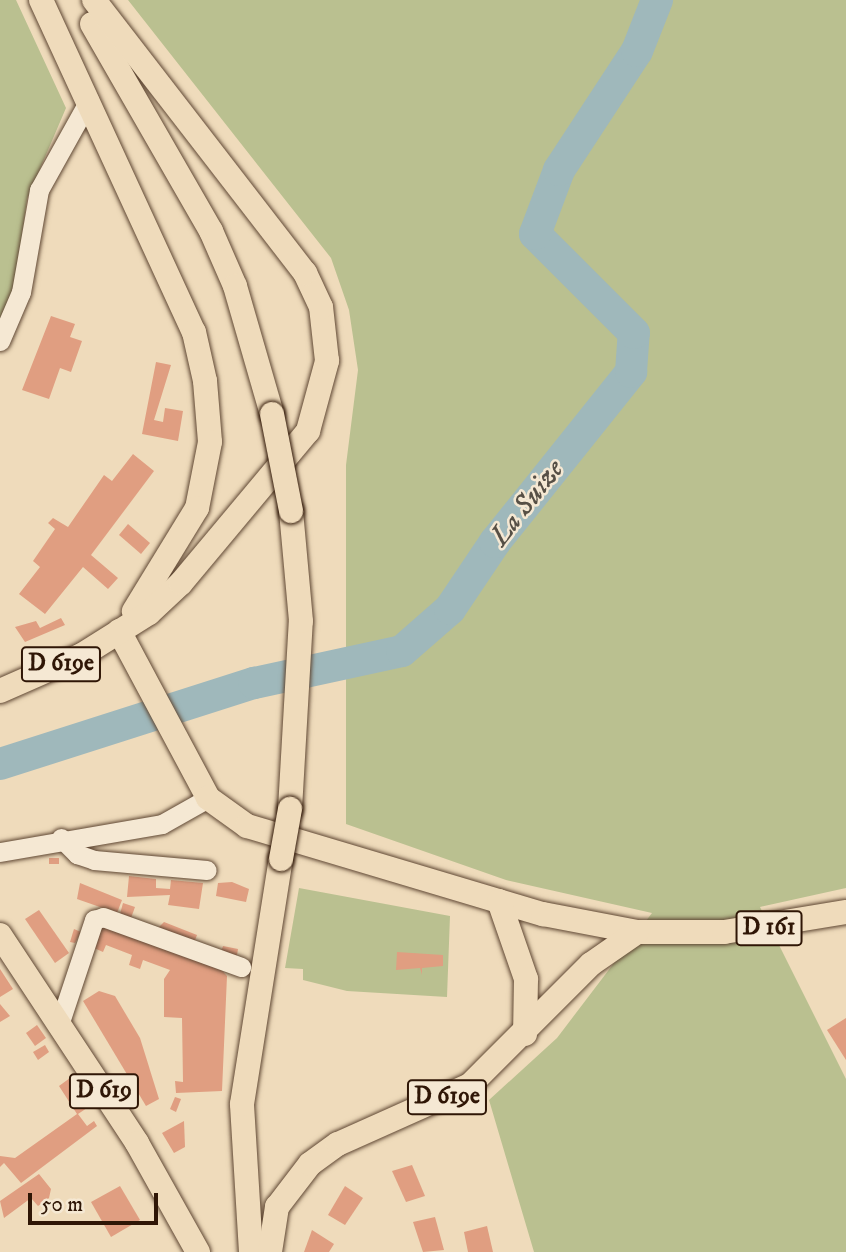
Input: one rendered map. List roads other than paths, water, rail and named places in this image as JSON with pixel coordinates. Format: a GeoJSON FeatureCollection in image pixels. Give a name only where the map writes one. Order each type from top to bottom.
{"type":"FeatureCollection","features":[{"type":"Feature","properties":{"kind":"main road"},"geometry":{"type":"LineString","coordinates":[[41,0],[194,332],[210,442],[197,508],[161,576],[119,631]]}},
{"type":"Feature","properties":{"kind":"main road"},"geometry":{"type":"LineString","coordinates":[[77,0],[167,144],[211,231],[235,286],[272,414],[291,512],[301,672],[290,809],[242,1104],[251,1252]]}},
{"type":"Feature","properties":{"kind":"main road"},"geometry":{"type":"LineString","coordinates":[[94,0],[305,273],[327,335],[322,390],[308,431],[181,583],[119,631]]}},
{"type":"Feature","properties":{"kind":"main road","name":"D 619e"},"geometry":{"type":"LineString","coordinates":[[0,691],[119,631],[208,798],[247,826],[499,901],[637,932]]}},
{"type":"Feature","properties":{"kind":"main road"},"geometry":{"type":"LineString","coordinates":[[499,901],[524,969],[525,1034]]}},
{"type":"Feature","properties":{"kind":"main road","name":"D 161"},"geometry":{"type":"LineString","coordinates":[[637,932],[763,929],[846,912]]}},
{"type":"Feature","properties":{"kind":"main road","name":"D 619e"},"geometry":{"type":"LineString","coordinates":[[271,1252],[277,1207],[310,1164],[338,1143],[470,1085],[525,1034],[591,964],[637,932]]}},
{"type":"Feature","properties":{"kind":"main road","name":"D 619"},"geometry":{"type":"LineString","coordinates":[[0,936],[60,1022],[198,1252]]}},
{"type":"Feature","properties":{"kind":"street"},"geometry":{"type":"LineString","coordinates":[[0,341],[21,292],[38,190],[89,100]]}},
{"type":"Feature","properties":{"kind":"street"},"geometry":{"type":"LineString","coordinates":[[0,852],[61,838],[162,824],[208,798]]}},
{"type":"Feature","properties":{"kind":"street"},"geometry":{"type":"LineString","coordinates":[[61,838],[77,854],[94,860],[207,870]]}},
{"type":"Feature","properties":{"kind":"street"},"geometry":{"type":"LineString","coordinates":[[60,1022],[94,920],[103,917],[241,967]]}},
{"type":"Feature","properties":{"kind":"waterway","name":"La Suize"},"geometry":{"type":"LineString","coordinates":[[0,764],[254,683],[402,651],[450,609],[495,542],[631,372],[634,333],[535,234],[559,170],[637,51],[657,0]]}}]}
